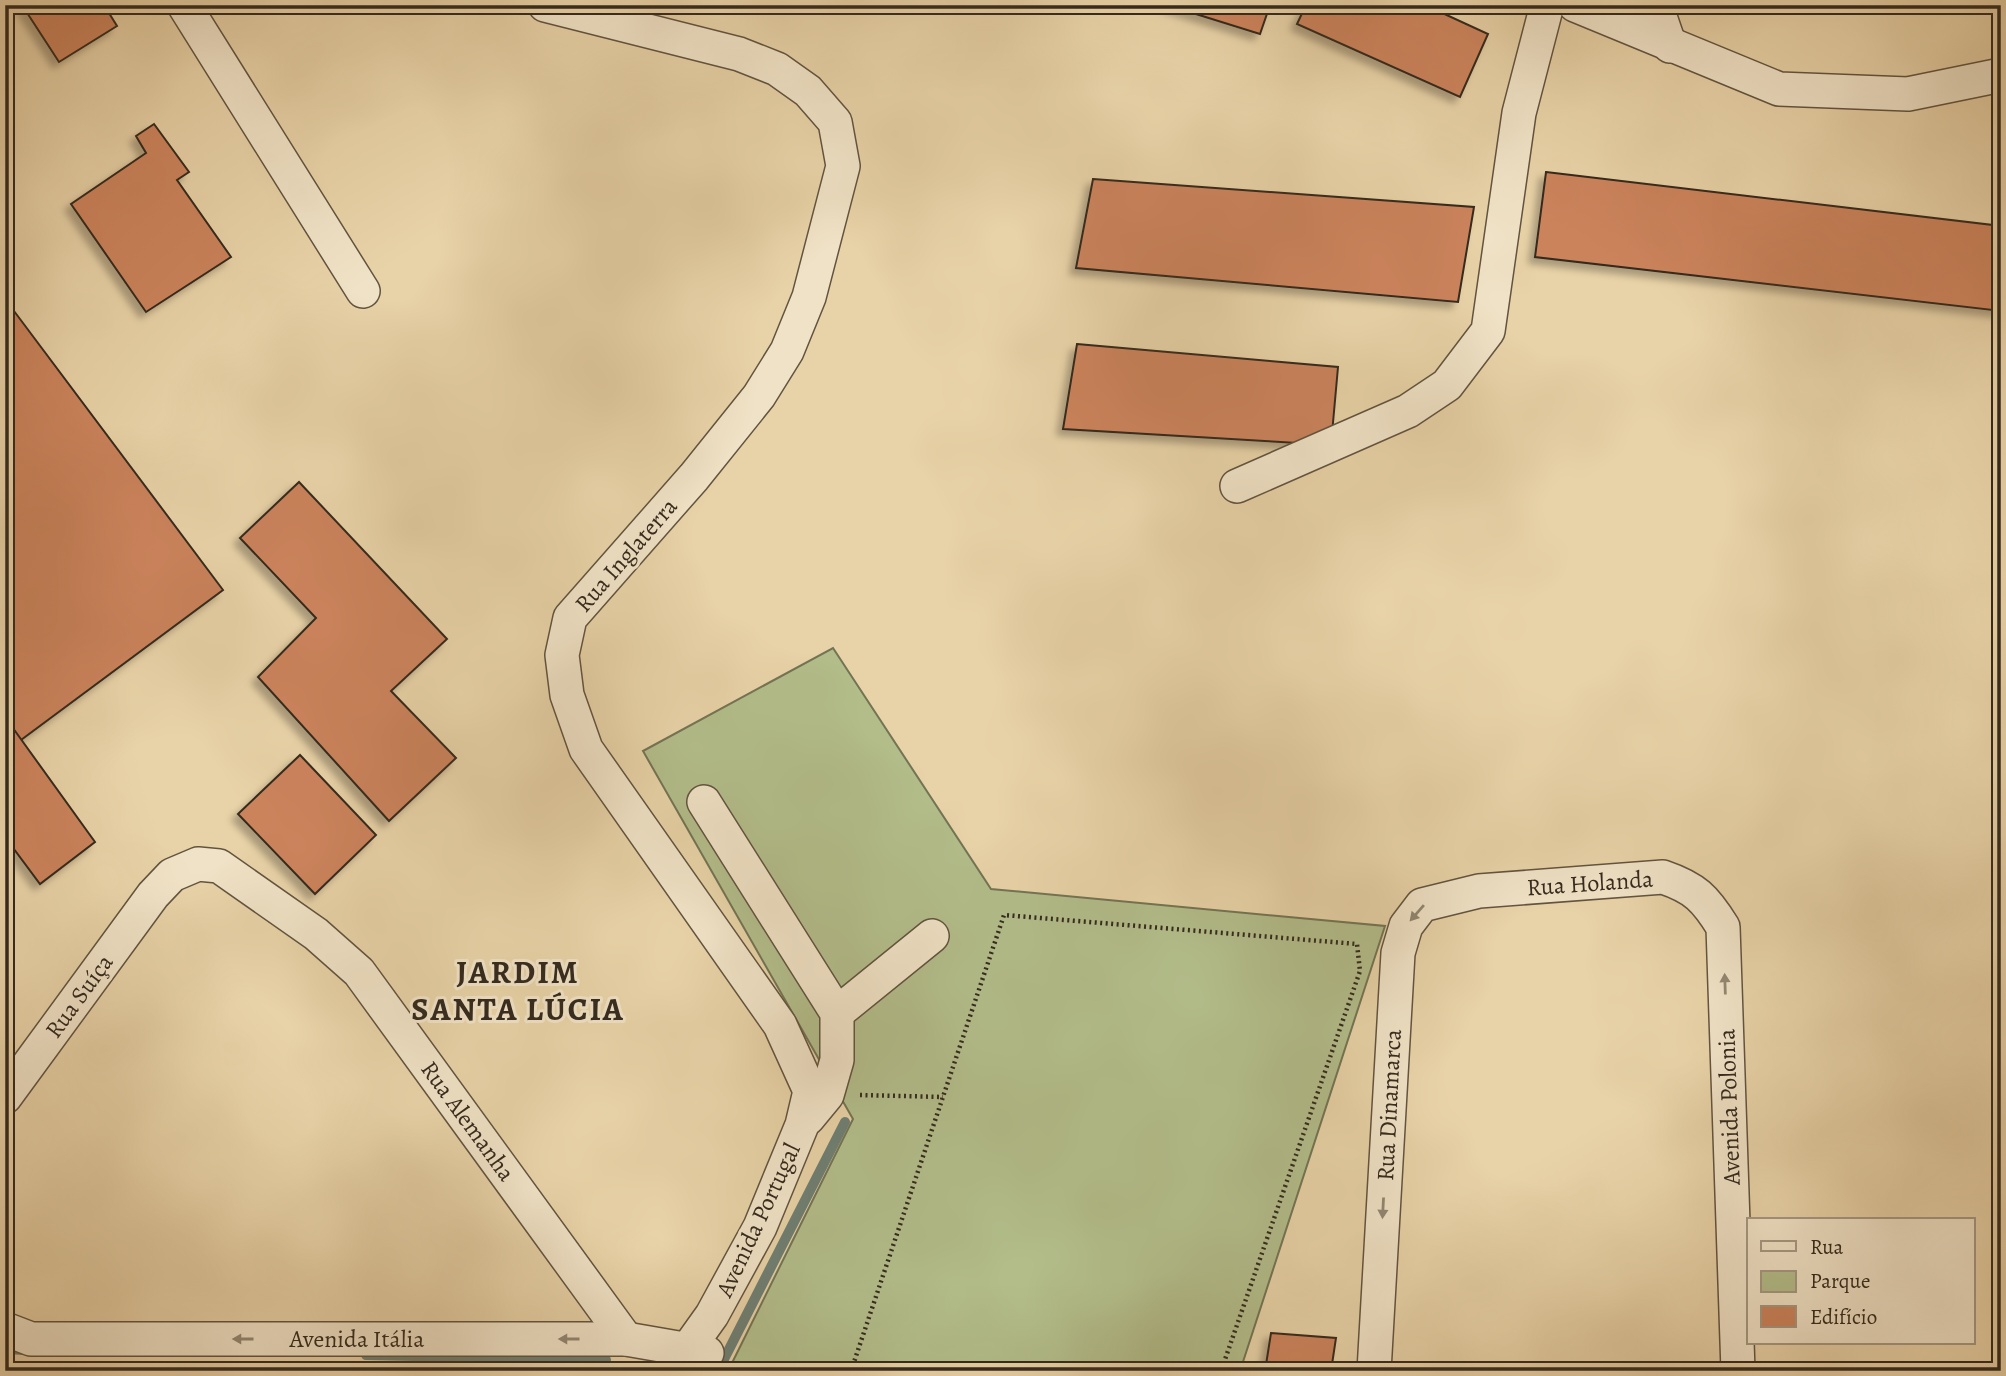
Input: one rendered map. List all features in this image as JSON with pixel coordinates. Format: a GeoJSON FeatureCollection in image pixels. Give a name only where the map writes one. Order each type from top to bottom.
{"type":"FeatureCollection","features":[{"type":"Feature","properties":{"kind":"street"},"geometry":{"type":"LineString","coordinates":[[184,5],[363,291]]}},
{"type":"Feature","properties":{"kind":"street","name":"Rua Inglaterra"},"geometry":{"type":"LineString","coordinates":[[545,5],[739,54],[777,69],[808,91],[835,122],[843,166],[808,297],[787,351],[760,396],[694,477],[570,618],[562,655],[567,695],[586,749],[785,1035],[810,1091],[802,1125]]}},
{"type":"Feature","properties":{"kind":"street"},"geometry":{"type":"LineString","coordinates":[[1237,486],[1408,411],[1447,385],[1488,331],[1519,113],[1547,5]]}},
{"type":"Feature","properties":{"kind":"street"},"geometry":{"type":"LineString","coordinates":[[1575,5],[1779,89],[1908,94],[2001,75]]}},
{"type":"Feature","properties":{"kind":"street"},"geometry":{"type":"LineString","coordinates":[[1656,5],[1670,46]]}},
{"type":"Feature","properties":{"kind":"street"},"geometry":{"type":"LineString","coordinates":[[704,802],[836,1013],[837,1060],[827,1094],[802,1125]]}},
{"type":"Feature","properties":{"kind":"street","name":"Rua Alemanha"},"geometry":{"type":"LineString","coordinates":[[153,895],[172,875],[198,864],[219,866],[316,934],[359,972],[626,1339]]}},
{"type":"Feature","properties":{"kind":"street","name":"Rua Holanda"},"geometry":{"type":"LineString","coordinates":[[1479,891],[1663,877],[1689,886],[1707,902],[1723,926]]}},
{"type":"Feature","properties":{"kind":"street","name":"Rua Dinamarca"},"geometry":{"type":"LineString","coordinates":[[1374,1371],[1398,953],[1406,926],[1422,905],[1479,891]]}},
{"type":"Feature","properties":{"kind":"street","name":"Rua Suíça"},"geometry":{"type":"LineString","coordinates":[[5,1097],[153,895]]}},
{"type":"Feature","properties":{"kind":"street","name":"Avenida Polonia"},"geometry":{"type":"LineString","coordinates":[[1723,926],[1738,1371]]}},
{"type":"Feature","properties":{"kind":"street"},"geometry":{"type":"LineString","coordinates":[[836,1013],[932,936]]}},
{"type":"Feature","properties":{"kind":"street","name":"Avenida Portugal"},"geometry":{"type":"LineString","coordinates":[[697,1361],[712,1315],[760,1227],[802,1125]]}},
{"type":"Feature","properties":{"kind":"street","name":"Avenida Itália"},"geometry":{"type":"LineString","coordinates":[[5,1329],[31,1339],[626,1339],[697,1361]]}},
{"type":"Feature","properties":{"kind":"path"},"geometry":{"type":"LineString","coordinates":[[851,1371],[1004,915],[1357,944],[1360,971],[1221,1371]]}},
{"type":"Feature","properties":{"kind":"path"},"geometry":{"type":"LineString","coordinates":[[827,1094],[943,1097]]}},
{"type":"Feature","properties":{"kind":"green space"},"geometry":{"type":"Polygon","coordinates":[[[833,648],[991,889],[1385,926],[1240,1371],[728,1371],[853,1119],[643,751],[833,648]]]}},
{"type":"Feature","properties":{"kind":"building"},"geometry":{"type":"Polygon","coordinates":[[[22,5],[104,5],[117,26],[59,62],[22,5]]]}},
{"type":"Feature","properties":{"kind":"building"},"geometry":{"type":"Polygon","coordinates":[[[1167,5],[1270,5],[1260,34],[1167,5]]]}},
{"type":"Feature","properties":{"kind":"building"},"geometry":{"type":"Polygon","coordinates":[[[1306,5],[1425,5],[1488,34],[1460,97],[1297,24],[1306,5]]]}},
{"type":"Feature","properties":{"kind":"building"},"geometry":{"type":"Polygon","coordinates":[[[154,124],[189,172],[177,180],[231,257],[146,312],[71,204],[146,153],[136,136],[154,124]]]}},
{"type":"Feature","properties":{"kind":"building"},"geometry":{"type":"Polygon","coordinates":[[[1546,172],[2001,226],[2001,311],[1535,257],[1546,172]]]}},
{"type":"Feature","properties":{"kind":"building"},"geometry":{"type":"Polygon","coordinates":[[[1093,179],[1474,207],[1458,302],[1076,268],[1093,179]]]}},
{"type":"Feature","properties":{"kind":"building"},"geometry":{"type":"Polygon","coordinates":[[[5,299],[223,590],[21,740],[15,850],[5,856],[5,299]]]}},
{"type":"Feature","properties":{"kind":"building"},"geometry":{"type":"Polygon","coordinates":[[[1077,344],[1338,367],[1331,445],[1063,429],[1077,344]]]}},
{"type":"Feature","properties":{"kind":"building"},"geometry":{"type":"Polygon","coordinates":[[[299,482],[447,639],[391,691],[456,758],[389,821],[258,677],[316,618],[240,538],[299,482]]]}},
{"type":"Feature","properties":{"kind":"building"},"geometry":{"type":"Polygon","coordinates":[[[5,717],[95,842],[40,884],[5,837],[5,717]]]}},
{"type":"Feature","properties":{"kind":"building"},"geometry":{"type":"Polygon","coordinates":[[[300,755],[376,835],[315,894],[238,814],[300,755]]]}},
{"type":"Feature","properties":{"kind":"building"},"geometry":{"type":"Polygon","coordinates":[[[1271,1333],[1336,1338],[1331,1371],[1265,1371],[1271,1333]]]}},
{"type":"Feature","properties":{"kind":"waterway"},"geometry":{"type":"LineString","coordinates":[[721,1365],[845,1122]]}},
{"type":"Feature","properties":{"kind":"waterway"},"geometry":{"type":"LineString","coordinates":[[5,1349],[25,1350]]}},
{"type":"Feature","properties":{"kind":"waterway"},"geometry":{"type":"LineString","coordinates":[[366,1355],[606,1360]]}},
{"type":"Feature","properties":{"kind":"district","name":"JARDIM SANTA LÚCIA"},"geometry":{"type":"Point","coordinates":[518,990]}}]}
